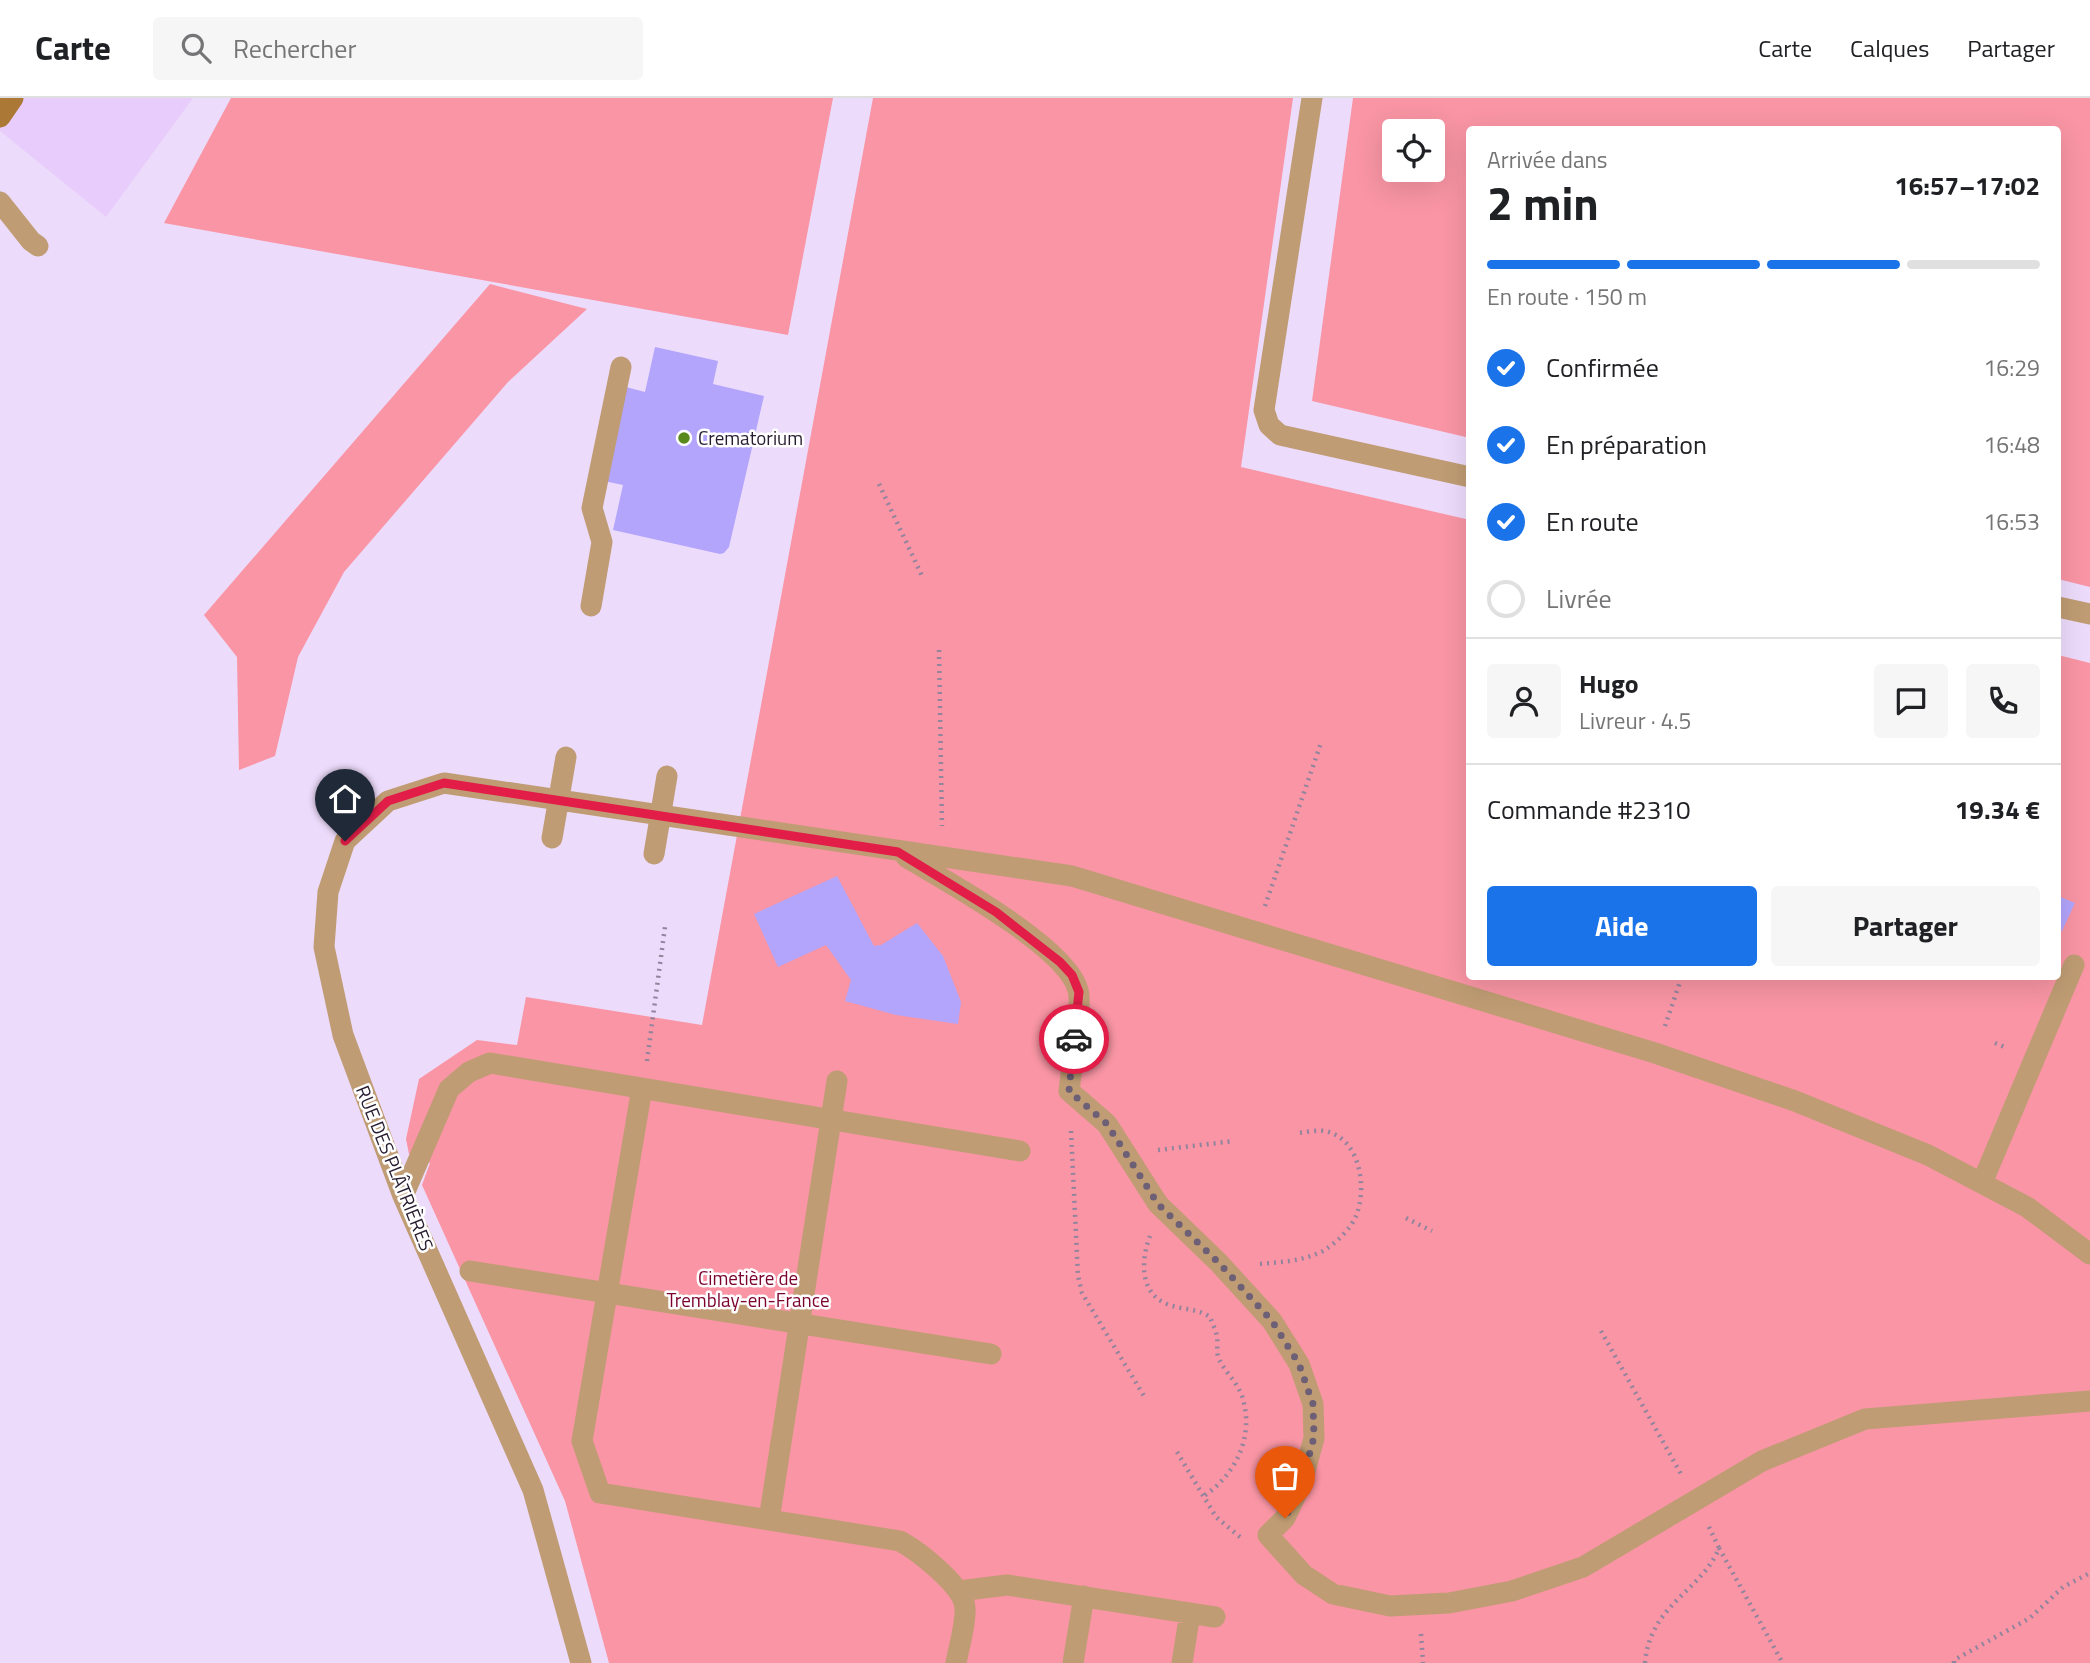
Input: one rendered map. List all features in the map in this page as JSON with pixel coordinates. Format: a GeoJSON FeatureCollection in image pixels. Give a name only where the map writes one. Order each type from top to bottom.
{"type":"FeatureCollection","features":[{"type":"Feature","properties":{"kind":"main road"},"geometry":{"type":"LineString","coordinates":[[0,117],[13,98]]}},
{"type":"Feature","properties":{"kind":"lane"},"geometry":{"type":"LineString","coordinates":[[1312,98],[1264,410],[1269,425],[1280,435],[1466,476]]}},
{"type":"Feature","properties":{"kind":"lane"},"geometry":{"type":"LineString","coordinates":[[0,202],[31,242],[38,246]]}},
{"type":"Feature","properties":{"kind":"lane"},"geometry":{"type":"LineString","coordinates":[[592,606],[603,542],[592,508],[621,367]]}},
{"type":"Feature","properties":{"kind":"lane"},"geometry":{"type":"LineString","coordinates":[[2061,608],[2090,614]]}},
{"type":"Feature","properties":{"kind":"lane"},"geometry":{"type":"LineString","coordinates":[[552,838],[566,757]]}},
{"type":"Feature","properties":{"kind":"lane"},"geometry":{"type":"LineString","coordinates":[[654,854],[667,776]]}},
{"type":"Feature","properties":{"kind":"lane","name":"RUE DES PLÂTRIÈRES"},"geometry":{"type":"LineString","coordinates":[[581,1663],[533,1490],[403,1196],[343,1035],[324,947],[328,891],[345,841],[388,801],[444,783],[1072,876],[1655,1053],[1795,1101],[1928,1155],[1982,1183],[2027,1207],[2090,1254]]}},
{"type":"Feature","properties":{"kind":"lane"},"geometry":{"type":"LineString","coordinates":[[898,852],[996,912],[1060,962],[1072,975],[1079,992],[1069,1091],[1107,1124],[1164,1210],[1224,1268],[1272,1321],[1299,1364],[1313,1404],[1314,1437],[1302,1482],[1285,1518],[1268,1535],[1304,1575],[1333,1594],[1390,1606],[1449,1603],[1512,1591],[1583,1567],[1762,1461],[1865,1419],[2090,1401]]}},
{"type":"Feature","properties":{"kind":"lane"},"geometry":{"type":"LineString","coordinates":[[1982,1183],[2074,965]]}},
{"type":"Feature","properties":{"kind":"lane"},"geometry":{"type":"LineString","coordinates":[[403,1196],[449,1089],[479,1067],[490,1063],[1020,1151]]}},
{"type":"Feature","properties":{"kind":"lane"},"geometry":{"type":"LineString","coordinates":[[769,1520],[837,1081]]}},
{"type":"Feature","properties":{"kind":"lane"},"geometry":{"type":"LineString","coordinates":[[642,1088],[582,1441],[600,1493],[900,1541],[915,1549],[959,1591],[965,1606],[956,1663]]}},
{"type":"Feature","properties":{"kind":"lane"},"geometry":{"type":"LineString","coordinates":[[470,1271],[991,1354]]}},
{"type":"Feature","properties":{"kind":"lane"},"geometry":{"type":"LineString","coordinates":[[959,1591],[1007,1585],[1215,1617]]}},
{"type":"Feature","properties":{"kind":"lane"},"geometry":{"type":"LineString","coordinates":[[1073,1663],[1084,1596]]}},
{"type":"Feature","properties":{"kind":"lane"},"geometry":{"type":"LineString","coordinates":[[1182,1663],[1190,1613]]}},
{"type":"Feature","properties":{"kind":"path"},"geometry":{"type":"LineString","coordinates":[[879,484],[922,576]]}},
{"type":"Feature","properties":{"kind":"path"},"geometry":{"type":"LineString","coordinates":[[939,650],[943,858]]}},
{"type":"Feature","properties":{"kind":"path"},"geometry":{"type":"LineString","coordinates":[[1257,930],[1321,743]]}},
{"type":"Feature","properties":{"kind":"path"},"geometry":{"type":"LineString","coordinates":[[642,1088],[655,1018],[665,927]]}},
{"type":"Feature","properties":{"kind":"path"},"geometry":{"type":"LineString","coordinates":[[1655,1053],[1681,980]]}},
{"type":"Feature","properties":{"kind":"path"},"geometry":{"type":"LineString","coordinates":[[1069,1091],[1082,1293],[1144,1396]]}},
{"type":"Feature","properties":{"kind":"path"},"geometry":{"type":"LineString","coordinates":[[1224,1268],[1302,1259],[1324,1250],[1342,1237],[1355,1219],[1360,1203],[1358,1161],[1351,1148],[1328,1131],[1297,1133]]}},
{"type":"Feature","properties":{"kind":"path"},"geometry":{"type":"LineString","coordinates":[[1128,1154],[1234,1141]]}},
{"type":"Feature","properties":{"kind":"path"},"geometry":{"type":"LineString","coordinates":[[1164,1210],[1143,1253],[1143,1268],[1148,1286],[1157,1298],[1167,1304],[1210,1317],[1217,1335],[1218,1357],[1235,1381],[1246,1412],[1244,1445],[1238,1460],[1218,1487],[1204,1496]]}},
{"type":"Feature","properties":{"kind":"path"},"geometry":{"type":"LineString","coordinates":[[1406,1218],[1432,1231]]}},
{"type":"Feature","properties":{"kind":"path"},"geometry":{"type":"LineString","coordinates":[[1601,1331],[1781,1660]]}},
{"type":"Feature","properties":{"kind":"path"},"geometry":{"type":"LineString","coordinates":[[1177,1452],[1216,1517],[1237,1536],[1248,1540],[1268,1535]]}},
{"type":"Feature","properties":{"kind":"path"},"geometry":{"type":"LineString","coordinates":[[1645,1663],[1654,1631],[1684,1590],[1713,1563],[1719,1548]]}},
{"type":"Feature","properties":{"kind":"path"},"geometry":{"type":"LineString","coordinates":[[1954,1663],[1954,1660],[2031,1618],[2063,1587],[2090,1573]]}},
{"type":"Feature","properties":{"kind":"shaded area"},"geometry":{"type":"Polygon","coordinates":[[[0,98],[193,98],[106,217],[0,131],[0,98]]]}},
{"type":"Feature","properties":{"kind":"green space"},"geometry":{"type":"Polygon","coordinates":[[[231,98],[833,98],[788,335],[164,223],[231,98]]]}},
{"type":"Feature","properties":{"kind":"green space","name":"Cimetière de Tremblay-en-France"},"geometry":{"type":"Polygon","coordinates":[[[873,98],[1293,98],[1241,467],[1466,519],[1466,980],[2061,980],[2061,656],[2090,663],[2090,1663],[609,1663],[565,1501],[422,1185],[430,1163],[409,1154],[406,1139],[419,1079],[477,1040],[517,1045],[526,997],[702,1025],[873,98]]]}},
{"type":"Feature","properties":{"kind":"green space"},"geometry":{"type":"Polygon","coordinates":[[[1353,98],[2090,98],[2090,587],[2061,580],[2061,126],[1466,126],[1466,437],[1312,401],[1353,98]]]}},
{"type":"Feature","properties":{"kind":"green space"},"geometry":{"type":"Polygon","coordinates":[[[490,284],[587,309],[508,382],[344,572],[298,657],[275,756],[239,770],[237,657],[204,615],[490,284]]]}},
{"type":"Feature","properties":{"kind":"building","name":"Crematorium"},"geometry":{"type":"Polygon","coordinates":[[[655,347],[718,361],[713,384],[764,396],[729,547],[724,553],[613,530],[623,485],[604,481],[626,387],[645,392],[655,347]]]}},
{"type":"Feature","properties":{"kind":"building"},"geometry":{"type":"Polygon","coordinates":[[[837,876],[874,946],[881,945],[917,923],[943,956],[961,1002],[958,1024],[896,1015],[845,1001],[851,980],[826,945],[778,967],[754,914],[837,876]]]}},
{"type":"Feature","properties":{"kind":"building"},"geometry":{"type":"Polygon","coordinates":[[[2061,897],[2075,903],[2061,931],[2061,897]]]}},
{"type":"Feature","properties":{"kind":"way so far"},"geometry":{"type":"LineString","coordinates":[[1074,1039],[1069,1091],[1107,1124],[1124,1146],[1158,1204],[1219,1263],[1272,1321],[1299,1364],[1313,1404],[1314,1437],[1302,1482],[1285,1518]]}},
{"type":"Feature","properties":{"kind":"place","name":"Crematorium"},"geometry":{"type":"Point","coordinates":[684,438]}},
{"type":"Feature","properties":{"kind":"route"},"geometry":{"type":"LineString","coordinates":[[345,841],[388,801],[444,783],[898,852],[996,912],[1060,962],[1072,975],[1079,992],[1074,1039]]}}]}
